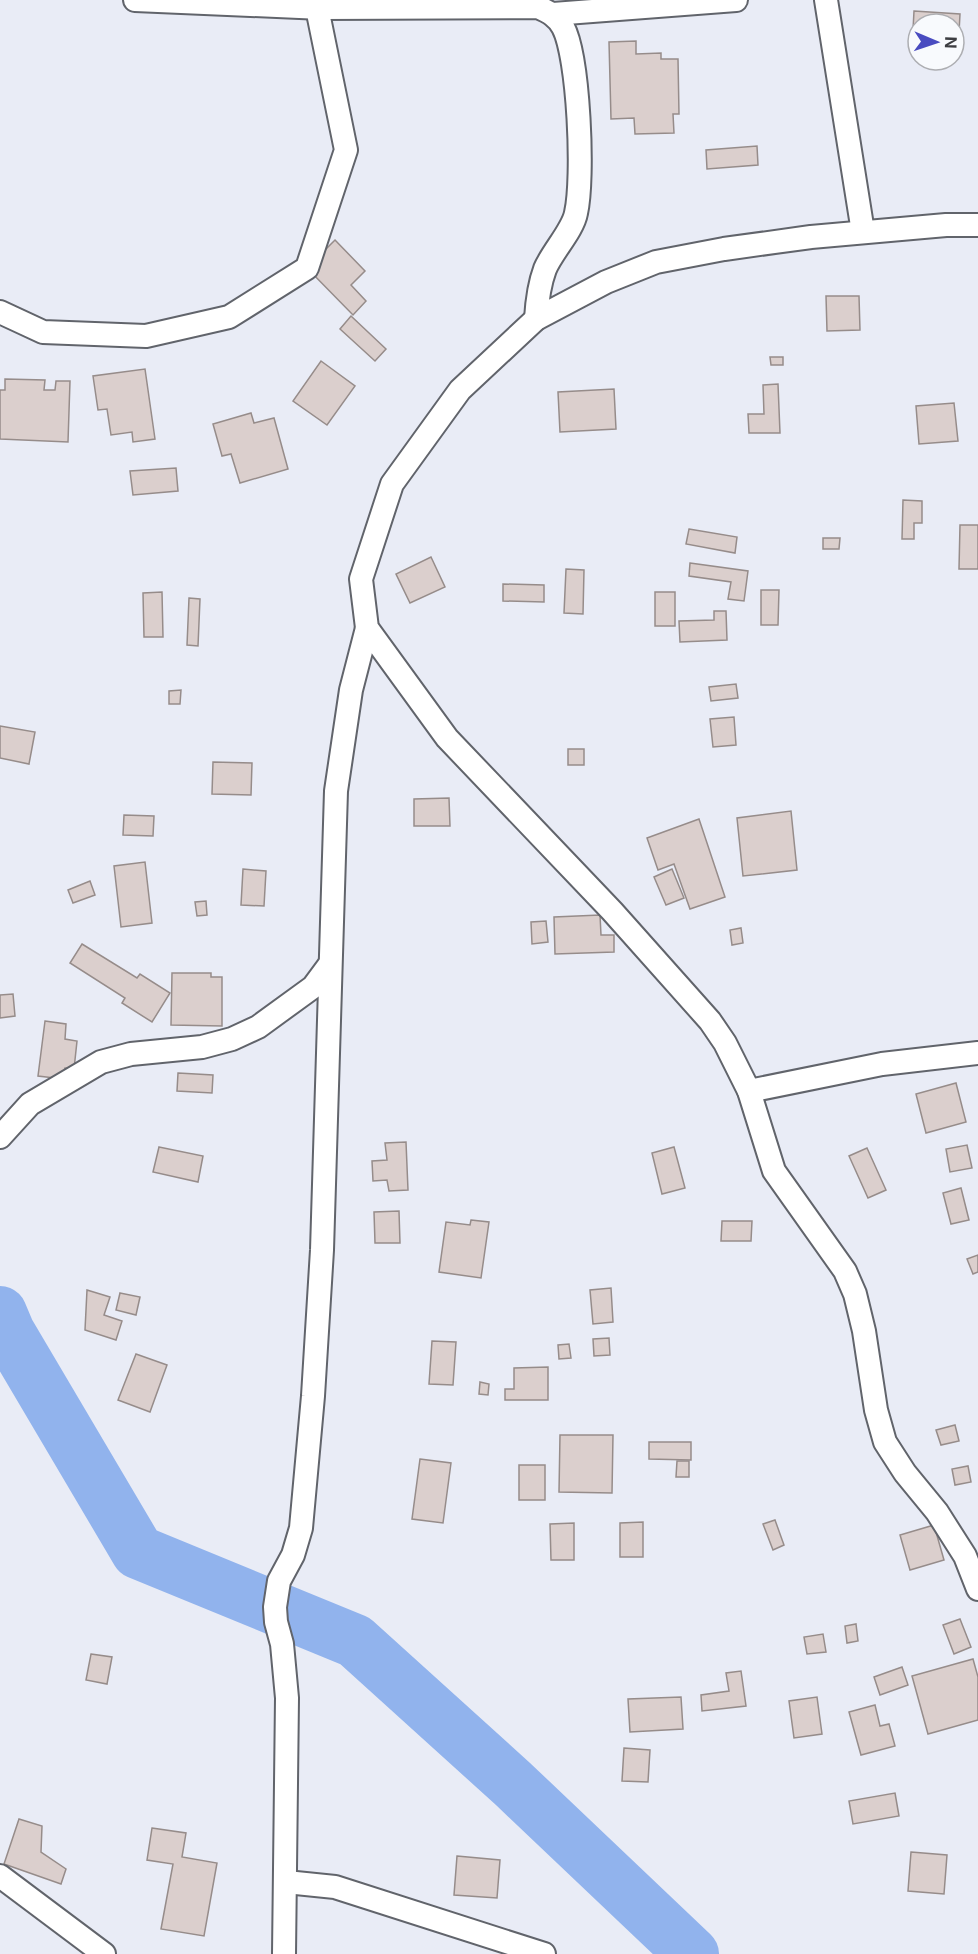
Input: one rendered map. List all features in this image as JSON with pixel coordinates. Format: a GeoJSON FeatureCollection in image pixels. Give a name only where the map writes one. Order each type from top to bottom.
{"type":"FeatureCollection","features":[{"type":"Feature","properties":{"kind":"street"},"geometry":{"type":"LineString","coordinates":[[135,0],[321,6],[538,7],[553,14],[736,0]]}},
{"type":"Feature","properties":{"kind":"street"},"geometry":{"type":"LineString","coordinates":[[826,0],[863,232]]}},
{"type":"Feature","properties":{"kind":"street"},"geometry":{"type":"LineString","coordinates":[[0,312],[43,332],[147,336],[229,317],[307,268],[346,150],[321,6]]}},
{"type":"Feature","properties":{"kind":"street"},"geometry":{"type":"LineString","coordinates":[[536,319],[538,296],[545,269],[576,215],[581,155],[573,63],[563,28],[553,14]]}},
{"type":"Feature","properties":{"kind":"street"},"geometry":{"type":"LineString","coordinates":[[284,1954],[287,1698],[282,1644],[275,1607],[279,1581],[293,1555],[301,1528],[313,1396],[322,1250],[336,791],[351,690],[367,628],[361,579],[393,484],[460,390],[536,319],[606,282],[656,262],[724,249],[863,232],[978,225]]}},
{"type":"Feature","properties":{"kind":"street"},"geometry":{"type":"LineString","coordinates":[[367,628],[447,738],[612,911],[710,1021],[725,1043],[749,1090],[774,1171],[845,1271],[855,1294],[864,1330],[876,1410],[885,1442],[905,1473],[937,1512],[965,1556],[978,1589]]}},
{"type":"Feature","properties":{"kind":"street"},"geometry":{"type":"LineString","coordinates":[[0,1137],[30,1104],[101,1062],[131,1054],[202,1047],[232,1039],[258,1027],[313,987],[330,964]]}},
{"type":"Feature","properties":{"kind":"street"},"geometry":{"type":"LineString","coordinates":[[749,1090],[882,1064],[978,1053]]}},
{"type":"Feature","properties":{"kind":"street"},"geometry":{"type":"LineString","coordinates":[[0,1876],[104,1954]]}},
{"type":"Feature","properties":{"kind":"street"},"geometry":{"type":"LineString","coordinates":[[286,1882],[335,1887],[543,1954]]}},
{"type":"Feature","properties":{"kind":"building"},"geometry":{"type":"Polygon","coordinates":[[[636,41],[636,54],[661,53],[661,59],[678,59],[679,114],[673,114],[674,133],[635,134],[634,118],[611,119],[609,42],[636,41]]]}},
{"type":"Feature","properties":{"kind":"building"},"geometry":{"type":"Polygon","coordinates":[[[757,146],[758,165],[707,169],[706,150],[757,146]]]}},
{"type":"Feature","properties":{"kind":"building"},"geometry":{"type":"Polygon","coordinates":[[[335,240],[365,271],[351,285],[366,301],[353,315],[307,268],[335,240]]]}},
{"type":"Feature","properties":{"kind":"building"},"geometry":{"type":"Polygon","coordinates":[[[826,296],[859,296],[860,330],[827,331],[826,296]]]}},
{"type":"Feature","properties":{"kind":"building"},"geometry":{"type":"Polygon","coordinates":[[[351,316],[386,349],[375,361],[340,329],[351,316]]]}},
{"type":"Feature","properties":{"kind":"building"},"geometry":{"type":"Polygon","coordinates":[[[770,357],[783,357],[783,365],[771,365],[770,357]]]}},
{"type":"Feature","properties":{"kind":"building"},"geometry":{"type":"Polygon","coordinates":[[[321,361],[355,386],[327,425],[293,401],[321,361]]]}},
{"type":"Feature","properties":{"kind":"building"},"geometry":{"type":"Polygon","coordinates":[[[145,369],[155,439],[133,442],[132,432],[111,435],[107,409],[98,410],[93,376],[145,369]]]}},
{"type":"Feature","properties":{"kind":"building"},"geometry":{"type":"Polygon","coordinates":[[[5,379],[45,380],[44,390],[55,390],[56,381],[70,381],[68,442],[0,439],[0,390],[5,390],[5,379]]]}},
{"type":"Feature","properties":{"kind":"building"},"geometry":{"type":"Polygon","coordinates":[[[778,384],[780,433],[749,433],[748,414],[764,414],[763,385],[778,384]]]}},
{"type":"Feature","properties":{"kind":"building"},"geometry":{"type":"Polygon","coordinates":[[[614,389],[616,429],[560,432],[558,392],[614,389]]]}},
{"type":"Feature","properties":{"kind":"building"},"geometry":{"type":"Polygon","coordinates":[[[954,403],[958,441],[919,444],[916,406],[954,403]]]}},
{"type":"Feature","properties":{"kind":"building"},"geometry":{"type":"Polygon","coordinates":[[[251,413],[254,423],[274,418],[288,469],[240,483],[231,454],[222,456],[213,424],[251,413]]]}},
{"type":"Feature","properties":{"kind":"building"},"geometry":{"type":"Polygon","coordinates":[[[176,468],[178,491],[133,495],[130,471],[176,468]]]}},
{"type":"Feature","properties":{"kind":"building"},"geometry":{"type":"Polygon","coordinates":[[[903,500],[922,501],[922,523],[914,523],[914,539],[902,539],[903,500]]]}},
{"type":"Feature","properties":{"kind":"building"},"geometry":{"type":"Polygon","coordinates":[[[960,525],[978,525],[978,569],[959,569],[960,525]]]}},
{"type":"Feature","properties":{"kind":"building"},"geometry":{"type":"Polygon","coordinates":[[[689,529],[737,537],[735,553],[686,544],[689,529]]]}},
{"type":"Feature","properties":{"kind":"building"},"geometry":{"type":"Polygon","coordinates":[[[823,538],[840,538],[839,549],[823,549],[823,538]]]}},
{"type":"Feature","properties":{"kind":"building"},"geometry":{"type":"Polygon","coordinates":[[[431,557],[445,587],[410,603],[396,574],[431,557]]]}},
{"type":"Feature","properties":{"kind":"building"},"geometry":{"type":"Polygon","coordinates":[[[690,563],[748,571],[744,601],[728,599],[731,582],[689,576],[690,563]]]}},
{"type":"Feature","properties":{"kind":"building"},"geometry":{"type":"Polygon","coordinates":[[[566,569],[584,570],[583,614],[564,613],[566,569]]]}},
{"type":"Feature","properties":{"kind":"building"},"geometry":{"type":"Polygon","coordinates":[[[503,584],[544,585],[544,602],[503,601],[503,584]]]}},
{"type":"Feature","properties":{"kind":"building"},"geometry":{"type":"Polygon","coordinates":[[[761,590],[779,590],[778,625],[761,625],[761,590]]]}},
{"type":"Feature","properties":{"kind":"building"},"geometry":{"type":"Polygon","coordinates":[[[162,592],[163,637],[144,637],[143,593],[162,592]]]}},
{"type":"Feature","properties":{"kind":"building"},"geometry":{"type":"Polygon","coordinates":[[[655,592],[675,592],[675,626],[655,626],[655,592]]]}},
{"type":"Feature","properties":{"kind":"building"},"geometry":{"type":"Polygon","coordinates":[[[189,598],[200,599],[198,646],[187,645],[189,598]]]}},
{"type":"Feature","properties":{"kind":"building"},"geometry":{"type":"Polygon","coordinates":[[[714,611],[726,611],[727,640],[680,642],[679,621],[714,620],[714,611]]]}},
{"type":"Feature","properties":{"kind":"building"},"geometry":{"type":"Polygon","coordinates":[[[736,684],[738,698],[711,701],[709,687],[736,684]]]}},
{"type":"Feature","properties":{"kind":"building"},"geometry":{"type":"Polygon","coordinates":[[[181,690],[180,704],[169,704],[169,691],[181,690]]]}},
{"type":"Feature","properties":{"kind":"building"},"geometry":{"type":"Polygon","coordinates":[[[734,717],[736,745],[713,747],[710,719],[734,717]]]}},
{"type":"Feature","properties":{"kind":"building"},"geometry":{"type":"Polygon","coordinates":[[[0,726],[35,732],[29,764],[0,758],[0,726]]]}},
{"type":"Feature","properties":{"kind":"building"},"geometry":{"type":"Polygon","coordinates":[[[568,749],[584,749],[584,765],[568,765],[568,749]]]}},
{"type":"Feature","properties":{"kind":"building"},"geometry":{"type":"Polygon","coordinates":[[[213,762],[252,763],[251,795],[212,794],[213,762]]]}},
{"type":"Feature","properties":{"kind":"building"},"geometry":{"type":"Polygon","coordinates":[[[449,798],[450,826],[414,826],[414,799],[449,798]]]}},
{"type":"Feature","properties":{"kind":"building"},"geometry":{"type":"Polygon","coordinates":[[[791,811],[797,870],[743,876],[737,818],[791,811]]]}},
{"type":"Feature","properties":{"kind":"building"},"geometry":{"type":"Polygon","coordinates":[[[124,815],[154,816],[153,836],[123,835],[124,815]]]}},
{"type":"Feature","properties":{"kind":"building"},"geometry":{"type":"Polygon","coordinates":[[[699,819],[725,897],[690,909],[674,864],[658,870],[647,838],[699,819]]]}},
{"type":"Feature","properties":{"kind":"building"},"geometry":{"type":"Polygon","coordinates":[[[145,862],[152,923],[121,927],[114,866],[145,862]]]}},
{"type":"Feature","properties":{"kind":"building"},"geometry":{"type":"Polygon","coordinates":[[[243,869],[266,871],[264,906],[241,905],[243,869]]]}},
{"type":"Feature","properties":{"kind":"building"},"geometry":{"type":"Polygon","coordinates":[[[672,869],[684,898],[666,905],[654,877],[672,869]]]}},
{"type":"Feature","properties":{"kind":"building"},"geometry":{"type":"Polygon","coordinates":[[[90,881],[95,895],[73,903],[68,890],[90,881]]]}},
{"type":"Feature","properties":{"kind":"building"},"geometry":{"type":"Polygon","coordinates":[[[206,901],[207,915],[197,916],[195,902],[206,901]]]}},
{"type":"Feature","properties":{"kind":"building"},"geometry":{"type":"Polygon","coordinates":[[[600,915],[601,935],[614,935],[614,952],[555,954],[554,917],[600,915]]]}},
{"type":"Feature","properties":{"kind":"building"},"geometry":{"type":"Polygon","coordinates":[[[546,921],[548,942],[532,944],[531,922],[546,921]]]}},
{"type":"Feature","properties":{"kind":"building"},"geometry":{"type":"Polygon","coordinates":[[[741,928],[743,943],[732,945],[730,930],[741,928]]]}},
{"type":"Feature","properties":{"kind":"building"},"geometry":{"type":"Polygon","coordinates":[[[82,944],[137,978],[140,974],[170,993],[152,1022],[122,1003],[125,998],[70,963],[82,944]]]}},
{"type":"Feature","properties":{"kind":"building"},"geometry":{"type":"Polygon","coordinates":[[[172,973],[211,973],[211,977],[222,977],[222,1026],[171,1025],[172,973]]]}},
{"type":"Feature","properties":{"kind":"building"},"geometry":{"type":"Polygon","coordinates":[[[13,994],[15,1016],[0,1018],[0,995],[13,994]]]}},
{"type":"Feature","properties":{"kind":"building"},"geometry":{"type":"Polygon","coordinates":[[[45,1021],[66,1024],[65,1039],[77,1041],[74,1069],[65,1068],[63,1079],[38,1076],[45,1021]]]}},
{"type":"Feature","properties":{"kind":"building"},"geometry":{"type":"Polygon","coordinates":[[[178,1073],[213,1075],[212,1093],[177,1091],[178,1073]]]}},
{"type":"Feature","properties":{"kind":"building"},"geometry":{"type":"Polygon","coordinates":[[[956,1083],[966,1122],[926,1133],[916,1094],[956,1083]]]}},
{"type":"Feature","properties":{"kind":"building"},"geometry":{"type":"Polygon","coordinates":[[[406,1142],[408,1190],[389,1191],[387,1180],[373,1181],[372,1161],[387,1160],[385,1143],[406,1142]]]}},
{"type":"Feature","properties":{"kind":"building"},"geometry":{"type":"Polygon","coordinates":[[[967,1145],[972,1168],[950,1172],[946,1149],[967,1145]]]}},
{"type":"Feature","properties":{"kind":"building"},"geometry":{"type":"Polygon","coordinates":[[[159,1147],[203,1156],[198,1182],[153,1172],[159,1147]]]}},
{"type":"Feature","properties":{"kind":"building"},"geometry":{"type":"Polygon","coordinates":[[[674,1147],[685,1188],[662,1194],[652,1153],[674,1147]]]}},
{"type":"Feature","properties":{"kind":"building"},"geometry":{"type":"Polygon","coordinates":[[[867,1148],[886,1190],[868,1198],[849,1156],[867,1148]]]}},
{"type":"Feature","properties":{"kind":"building"},"geometry":{"type":"Polygon","coordinates":[[[961,1188],[969,1220],[951,1224],[943,1193],[961,1188]]]}},
{"type":"Feature","properties":{"kind":"building"},"geometry":{"type":"Polygon","coordinates":[[[399,1211],[400,1243],[375,1243],[374,1212],[399,1211]]]}},
{"type":"Feature","properties":{"kind":"building"},"geometry":{"type":"Polygon","coordinates":[[[471,1220],[489,1222],[481,1278],[439,1272],[446,1222],[470,1225],[471,1220]]]}},
{"type":"Feature","properties":{"kind":"building"},"geometry":{"type":"Polygon","coordinates":[[[722,1221],[752,1221],[751,1241],[721,1241],[722,1221]]]}},
{"type":"Feature","properties":{"kind":"building"},"geometry":{"type":"Polygon","coordinates":[[[978,1255],[978,1272],[973,1274],[967,1259],[978,1255]]]}},
{"type":"Feature","properties":{"kind":"building"},"geometry":{"type":"Polygon","coordinates":[[[611,1288],[613,1322],[593,1324],[590,1290],[611,1288]]]}},
{"type":"Feature","properties":{"kind":"building"},"geometry":{"type":"Polygon","coordinates":[[[87,1290],[110,1297],[104,1315],[122,1321],[116,1340],[85,1330],[87,1290]]]}},
{"type":"Feature","properties":{"kind":"building"},"geometry":{"type":"Polygon","coordinates":[[[120,1293],[140,1297],[136,1315],[116,1310],[120,1293]]]}},
{"type":"Feature","properties":{"kind":"building"},"geometry":{"type":"Polygon","coordinates":[[[609,1338],[610,1355],[594,1356],[593,1339],[609,1338]]]}},
{"type":"Feature","properties":{"kind":"building"},"geometry":{"type":"Polygon","coordinates":[[[432,1341],[456,1342],[453,1385],[429,1384],[432,1341]]]}},
{"type":"Feature","properties":{"kind":"building"},"geometry":{"type":"Polygon","coordinates":[[[569,1344],[571,1358],[559,1359],[558,1345],[569,1344]]]}},
{"type":"Feature","properties":{"kind":"building"},"geometry":{"type":"Polygon","coordinates":[[[136,1354],[167,1365],[150,1412],[118,1400],[136,1354]]]}},
{"type":"Feature","properties":{"kind":"building"},"geometry":{"type":"Polygon","coordinates":[[[548,1367],[548,1400],[505,1400],[505,1389],[514,1389],[514,1368],[548,1367]]]}},
{"type":"Feature","properties":{"kind":"building"},"geometry":{"type":"Polygon","coordinates":[[[480,1382],[489,1384],[488,1395],[479,1394],[480,1382]]]}},
{"type":"Feature","properties":{"kind":"building"},"geometry":{"type":"Polygon","coordinates":[[[955,1425],[959,1441],[941,1445],[936,1430],[955,1425]]]}},
{"type":"Feature","properties":{"kind":"building"},"geometry":{"type":"Polygon","coordinates":[[[560,1435],[613,1435],[612,1493],[559,1492],[560,1435]]]}},
{"type":"Feature","properties":{"kind":"building"},"geometry":{"type":"Polygon","coordinates":[[[649,1442],[691,1442],[691,1460],[649,1459],[649,1442]]]}},
{"type":"Feature","properties":{"kind":"building"},"geometry":{"type":"Polygon","coordinates":[[[420,1459],[451,1463],[443,1523],[412,1519],[420,1459]]]}},
{"type":"Feature","properties":{"kind":"building"},"geometry":{"type":"Polygon","coordinates":[[[677,1461],[689,1461],[689,1477],[676,1477],[677,1461]]]}},
{"type":"Feature","properties":{"kind":"building"},"geometry":{"type":"Polygon","coordinates":[[[519,1465],[545,1465],[545,1500],[519,1500],[519,1465]]]}},
{"type":"Feature","properties":{"kind":"building"},"geometry":{"type":"Polygon","coordinates":[[[968,1466],[971,1482],[955,1485],[952,1469],[968,1466]]]}},
{"type":"Feature","properties":{"kind":"building"},"geometry":{"type":"Polygon","coordinates":[[[775,1520],[784,1545],[773,1550],[763,1524],[775,1520]]]}},
{"type":"Feature","properties":{"kind":"building"},"geometry":{"type":"Polygon","coordinates":[[[643,1522],[643,1557],[620,1557],[620,1523],[643,1522]]]}},
{"type":"Feature","properties":{"kind":"building"},"geometry":{"type":"Polygon","coordinates":[[[574,1523],[574,1560],[551,1560],[550,1524],[574,1523]]]}},
{"type":"Feature","properties":{"kind":"building"},"geometry":{"type":"Polygon","coordinates":[[[934,1525],[944,1560],[910,1570],[900,1535],[934,1525]]]}},
{"type":"Feature","properties":{"kind":"building"},"geometry":{"type":"Polygon","coordinates":[[[960,1619],[971,1647],[954,1654],[943,1625],[960,1619]]]}},
{"type":"Feature","properties":{"kind":"building"},"geometry":{"type":"Polygon","coordinates":[[[856,1624],[858,1641],[847,1643],[845,1626],[856,1624]]]}},
{"type":"Feature","properties":{"kind":"building"},"geometry":{"type":"Polygon","coordinates":[[[823,1634],[826,1652],[807,1654],[804,1637],[823,1634]]]}},
{"type":"Feature","properties":{"kind":"building"},"geometry":{"type":"Polygon","coordinates":[[[91,1654],[112,1657],[107,1684],[86,1680],[91,1654]]]}},
{"type":"Feature","properties":{"kind":"building"},"geometry":{"type":"Polygon","coordinates":[[[973,1659],[978,1677],[978,1720],[928,1734],[912,1676],[973,1659]]]}},
{"type":"Feature","properties":{"kind":"building"},"geometry":{"type":"Polygon","coordinates":[[[902,1667],[908,1685],[880,1695],[874,1677],[902,1667]]]}},
{"type":"Feature","properties":{"kind":"building"},"geometry":{"type":"Polygon","coordinates":[[[741,1671],[746,1706],[702,1711],[701,1695],[729,1691],[726,1673],[741,1671]]]}},
{"type":"Feature","properties":{"kind":"building"},"geometry":{"type":"Polygon","coordinates":[[[681,1697],[683,1729],[630,1732],[628,1699],[681,1697]]]}},
{"type":"Feature","properties":{"kind":"building"},"geometry":{"type":"Polygon","coordinates":[[[817,1697],[822,1734],[794,1738],[789,1701],[817,1697]]]}},
{"type":"Feature","properties":{"kind":"building"},"geometry":{"type":"Polygon","coordinates":[[[875,1705],[880,1726],[889,1724],[895,1746],[861,1755],[849,1712],[875,1705]]]}},
{"type":"Feature","properties":{"kind":"building"},"geometry":{"type":"Polygon","coordinates":[[[624,1748],[650,1750],[648,1782],[622,1781],[624,1748]]]}},
{"type":"Feature","properties":{"kind":"building"},"geometry":{"type":"Polygon","coordinates":[[[895,1793],[899,1816],[853,1824],[849,1801],[895,1793]]]}},
{"type":"Feature","properties":{"kind":"building"},"geometry":{"type":"Polygon","coordinates":[[[19,1819],[42,1826],[41,1852],[66,1869],[61,1884],[4,1864],[19,1819]]]}},
{"type":"Feature","properties":{"kind":"building"},"geometry":{"type":"Polygon","coordinates":[[[152,1828],[186,1833],[182,1857],[217,1863],[204,1936],[161,1929],[173,1864],[147,1860],[152,1828]]]}},
{"type":"Feature","properties":{"kind":"building"},"geometry":{"type":"Polygon","coordinates":[[[911,1852],[947,1855],[944,1894],[908,1891],[911,1852]]]}},
{"type":"Feature","properties":{"kind":"building"},"geometry":{"type":"Polygon","coordinates":[[[457,1856],[500,1860],[497,1898],[454,1895],[457,1856]]]}},
{"type":"Feature","properties":{"kind":"waterway"},"geometry":{"type":"LineString","coordinates":[[0,1313],[8,1332],[138,1552],[355,1641],[513,1784],[692,1954]]}}]}
